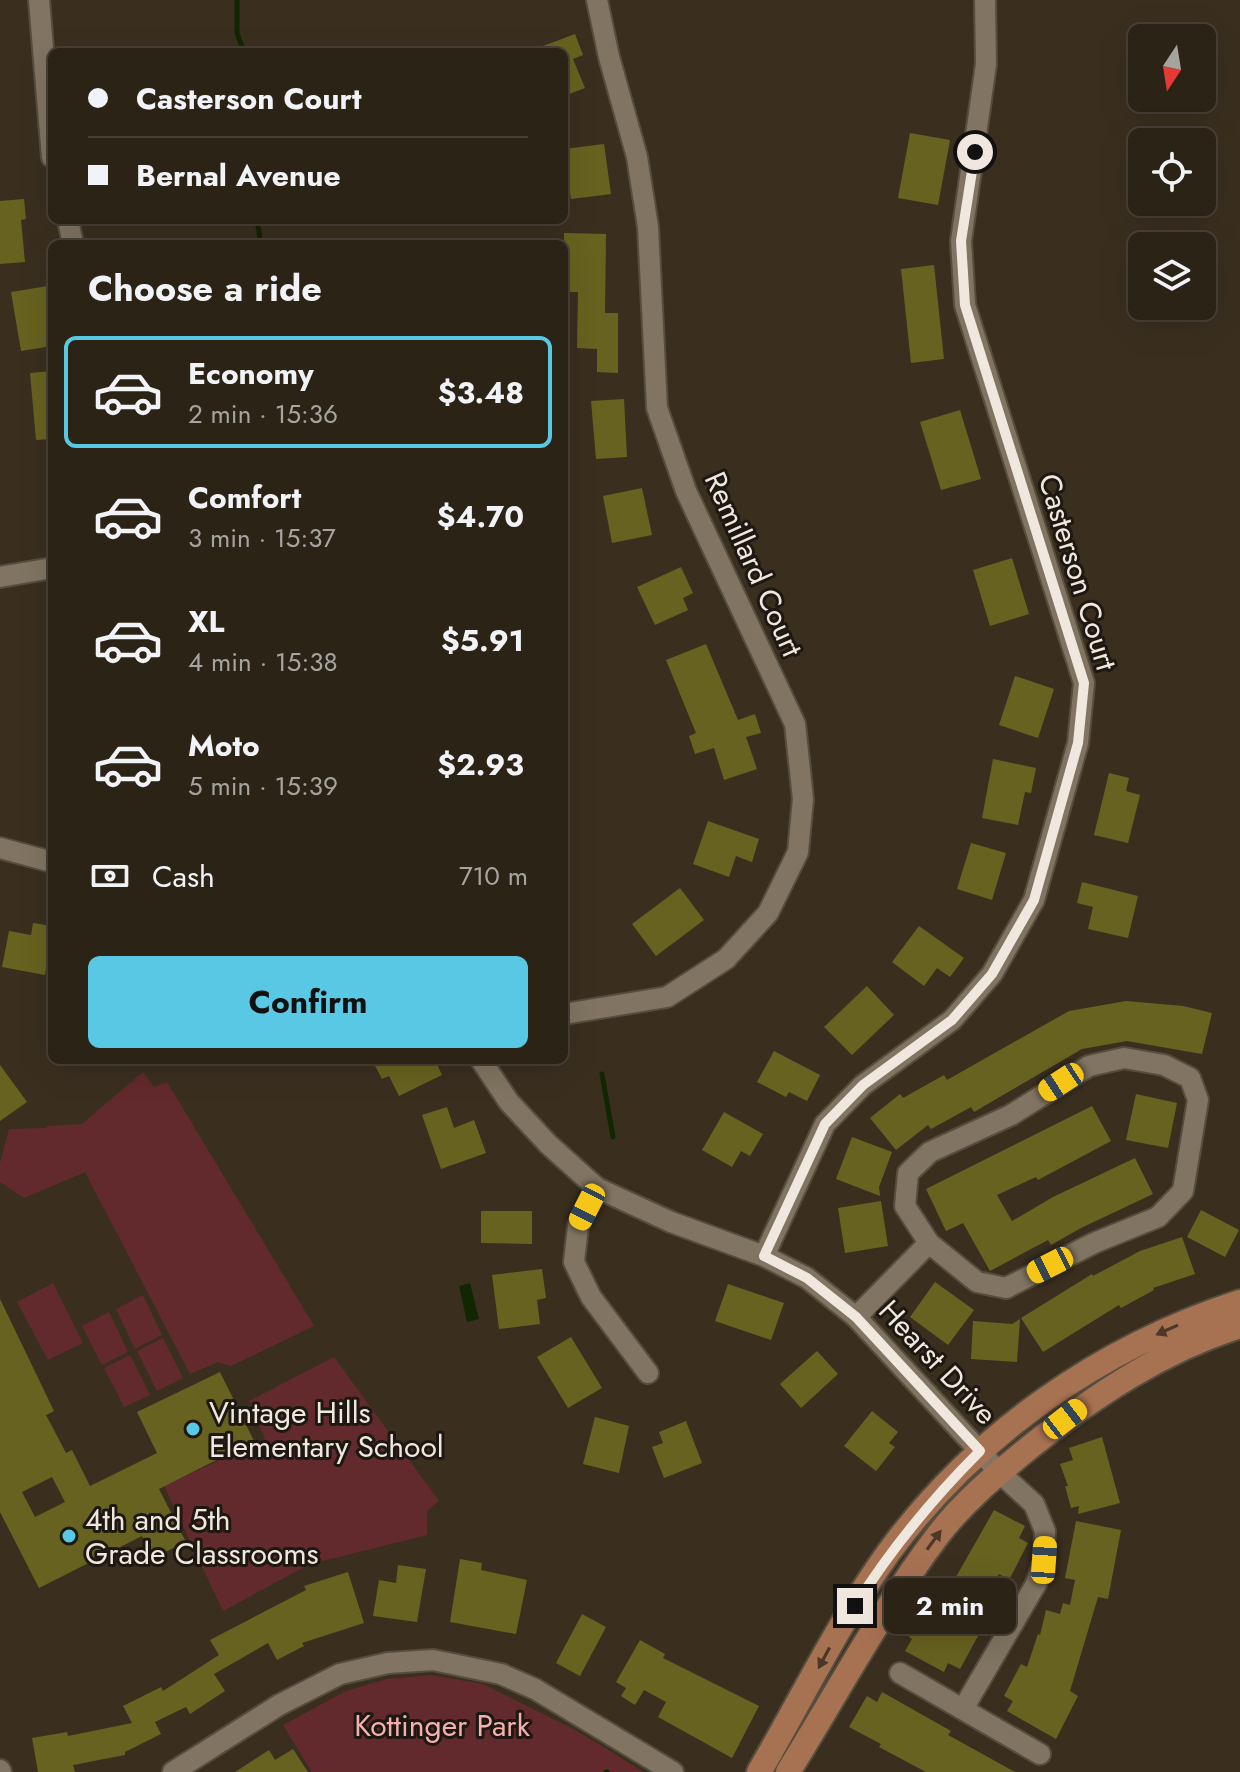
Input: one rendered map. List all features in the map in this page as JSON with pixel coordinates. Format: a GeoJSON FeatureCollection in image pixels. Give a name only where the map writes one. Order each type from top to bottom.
{"type":"FeatureCollection","features":[{"type":"Feature","properties":{"kind":"main road"},"geometry":{"type":"LineString","coordinates":[[759,1772],[837,1632],[889,1553],[934,1497],[980,1451],[1027,1413],[1117,1353],[1183,1323],[1240,1302]]}},
{"type":"Feature","properties":{"kind":"main road"},"geometry":{"type":"LineString","coordinates":[[788,1772],[907,1579],[959,1509],[999,1472],[1084,1404],[1129,1376],[1191,1344],[1240,1326]]}},
{"type":"Feature","properties":{"kind":"street"},"geometry":{"type":"LineString","coordinates":[[39,0],[48,109]]}},
{"type":"Feature","properties":{"kind":"street","name":"Remillard Court"},"geometry":{"type":"LineString","coordinates":[[568,1013],[667,997],[726,959],[768,913],[798,852],[803,799],[795,724],[686,491],[657,408],[648,227],[637,157],[609,57],[597,0]]}},
{"type":"Feature","properties":{"kind":"street","name":"Casterson Court"},"geometry":{"type":"LineString","coordinates":[[764,1256],[825,1124],[863,1085],[952,1020],[992,974],[1034,900],[1078,743],[1084,683],[965,305],[961,241],[986,64],[985,0]]}},
{"type":"Feature","properties":{"kind":"street"},"geometry":{"type":"LineString","coordinates":[[0,577],[48,569]]}},
{"type":"Feature","properties":{"kind":"street"},"geometry":{"type":"LineString","coordinates":[[0,848],[48,861]]}},
{"type":"Feature","properties":{"kind":"street"},"geometry":{"type":"LineString","coordinates":[[1124,1058],[1164,1065],[1190,1078],[1198,1100],[1183,1191],[1158,1217],[1094,1243],[1006,1288],[977,1282],[929,1243],[905,1206],[908,1173],[930,1152],[1011,1115],[1089,1066],[1124,1058]]}},
{"type":"Feature","properties":{"kind":"street","name":"Hearst Drive"},"geometry":{"type":"LineString","coordinates":[[484,1064],[509,1102],[548,1144],[597,1188],[671,1222],[764,1256],[807,1278],[856,1317],[999,1472],[1034,1504],[1045,1531],[1044,1560],[1036,1584],[963,1709]]}},
{"type":"Feature","properties":{"kind":"street"},"geometry":{"type":"LineString","coordinates":[[597,1188],[578,1226],[574,1262],[591,1297],[648,1373]]}},
{"type":"Feature","properties":{"kind":"street"},"geometry":{"type":"LineString","coordinates":[[856,1317],[929,1243]]}},
{"type":"Feature","properties":{"kind":"street"},"geometry":{"type":"LineString","coordinates":[[173,1772],[279,1705],[340,1674],[388,1663],[433,1660],[501,1674],[535,1689],[673,1772]]}},
{"type":"Feature","properties":{"kind":"street"},"geometry":{"type":"LineString","coordinates":[[900,1673],[1040,1754]]}},
{"type":"Feature","properties":{"kind":"green space"},"geometry":{"type":"Polygon","coordinates":[[[143,1072],[154,1087],[167,1082],[314,1326],[231,1366],[218,1362],[190,1374],[85,1172],[24,1198],[0,1182],[0,1163],[9,1129],[46,1128],[48,1146],[46,1126],[82,1124],[143,1072]]]}},
{"type":"Feature","properties":{"kind":"green space"},"geometry":{"type":"Polygon","coordinates":[[[53,1283],[83,1343],[48,1360],[17,1302],[53,1283]]]}},
{"type":"Feature","properties":{"kind":"green space"},"geometry":{"type":"Polygon","coordinates":[[[143,1295],[162,1335],[135,1349],[116,1309],[143,1295]]]}},
{"type":"Feature","properties":{"kind":"green space"},"geometry":{"type":"Polygon","coordinates":[[[109,1312],[128,1352],[102,1365],[82,1326],[109,1312]]]}},
{"type":"Feature","properties":{"kind":"green space"},"geometry":{"type":"Polygon","coordinates":[[[163,1338],[183,1378],[157,1391],[137,1351],[163,1338]]]}},
{"type":"Feature","properties":{"kind":"green space"},"geometry":{"type":"Polygon","coordinates":[[[130,1355],[150,1395],[124,1407],[104,1368],[130,1355]]]}},
{"type":"Feature","properties":{"kind":"green space"},"geometry":{"type":"Polygon","coordinates":[[[334,1357],[439,1501],[427,1511],[427,1535],[310,1564],[223,1611],[164,1486],[265,1439],[249,1401],[334,1357]]]}},
{"type":"Feature","properties":{"kind":"green space","name":"Kottinger Park"},"geometry":{"type":"Polygon","coordinates":[[[431,1675],[483,1684],[579,1732],[644,1772],[312,1772],[283,1725],[346,1691],[387,1679],[431,1675]]]}},
{"type":"Feature","properties":{"kind":"shaded area"},"geometry":{"type":"Polygon","coordinates":[[[470,1283],[479,1319],[467,1322],[459,1286],[470,1283]]]}},
{"type":"Feature","properties":{"kind":"building"},"geometry":{"type":"Polygon","coordinates":[[[575,34],[583,55],[573,59],[585,88],[568,94],[568,48],[538,48],[575,34]]]}},
{"type":"Feature","properties":{"kind":"building"},"geometry":{"type":"Polygon","coordinates":[[[910,133],[950,140],[938,205],[898,198],[910,133]]]}},
{"type":"Feature","properties":{"kind":"building"},"geometry":{"type":"Polygon","coordinates":[[[604,144],[611,194],[571,199],[568,148],[604,144]]]}},
{"type":"Feature","properties":{"kind":"building"},"geometry":{"type":"Polygon","coordinates":[[[24,199],[26,219],[21,220],[25,262],[0,264],[0,201],[24,199]]]}},
{"type":"Feature","properties":{"kind":"building"},"geometry":{"type":"Polygon","coordinates":[[[564,233],[606,234],[605,313],[618,313],[618,373],[597,372],[597,349],[577,348],[578,292],[568,292],[568,240],[564,240],[564,233]]]}},
{"type":"Feature","properties":{"kind":"building"},"geometry":{"type":"Polygon","coordinates":[[[934,265],[944,359],[911,363],[901,269],[934,265]]]}},
{"type":"Feature","properties":{"kind":"building"},"geometry":{"type":"Polygon","coordinates":[[[48,286],[48,347],[21,351],[11,292],[48,286]]]}},
{"type":"Feature","properties":{"kind":"building"},"geometry":{"type":"Polygon","coordinates":[[[48,371],[48,439],[36,440],[30,373],[48,371]]]}},
{"type":"Feature","properties":{"kind":"building"},"geometry":{"type":"Polygon","coordinates":[[[624,399],[627,457],[596,459],[591,401],[624,399]]]}},
{"type":"Feature","properties":{"kind":"building"},"geometry":{"type":"Polygon","coordinates":[[[960,410],[981,479],[941,490],[920,422],[960,410]]]}},
{"type":"Feature","properties":{"kind":"building"},"geometry":{"type":"Polygon","coordinates":[[[642,488],[652,535],[612,543],[603,496],[642,488]]]}},
{"type":"Feature","properties":{"kind":"building"},"geometry":{"type":"Polygon","coordinates":[[[1012,558],[1029,614],[990,626],[973,570],[1012,558]]]}},
{"type":"Feature","properties":{"kind":"building"},"geometry":{"type":"Polygon","coordinates":[[[681,567],[693,593],[683,598],[688,610],[655,625],[637,587],[681,567]]]}},
{"type":"Feature","properties":{"kind":"building"},"geometry":{"type":"Polygon","coordinates":[[[706,644],[738,720],[755,714],[761,733],[746,737],[757,769],[724,780],[714,748],[695,754],[689,736],[696,733],[666,660],[706,644]]]}},
{"type":"Feature","properties":{"kind":"building"},"geometry":{"type":"Polygon","coordinates":[[[1015,676],[1054,689],[1038,738],[999,725],[1015,676]]]}},
{"type":"Feature","properties":{"kind":"building"},"geometry":{"type":"Polygon","coordinates":[[[993,759],[1036,768],[1031,793],[1025,792],[1018,825],[982,818],[993,759]]]}},
{"type":"Feature","properties":{"kind":"building"},"geometry":{"type":"Polygon","coordinates":[[[1109,773],[1129,778],[1126,791],[1140,795],[1128,843],[1094,835],[1109,773]]]}},
{"type":"Feature","properties":{"kind":"building"},"geometry":{"type":"Polygon","coordinates":[[[708,821],[759,839],[752,862],[736,856],[729,877],[693,864],[708,821]]]}},
{"type":"Feature","properties":{"kind":"building"},"geometry":{"type":"Polygon","coordinates":[[[971,843],[1006,853],[992,900],[957,889],[971,843]]]}},
{"type":"Feature","properties":{"kind":"building"},"geometry":{"type":"Polygon","coordinates":[[[1082,882],[1138,896],[1128,938],[1088,929],[1093,907],[1077,903],[1082,882]]]}},
{"type":"Feature","properties":{"kind":"building"},"geometry":{"type":"Polygon","coordinates":[[[680,888],[704,920],[656,956],[632,924],[680,888]]]}},
{"type":"Feature","properties":{"kind":"building"},"geometry":{"type":"Polygon","coordinates":[[[33,923],[48,925],[45,975],[2,967],[9,931],[31,935],[33,923]]]}},
{"type":"Feature","properties":{"kind":"building"},"geometry":{"type":"Polygon","coordinates":[[[919,926],[964,958],[950,977],[937,968],[924,986],[892,962],[919,926]]]}},
{"type":"Feature","properties":{"kind":"building"},"geometry":{"type":"Polygon","coordinates":[[[867,986],[894,1015],[852,1055],[824,1027],[867,986]]]}},
{"type":"Feature","properties":{"kind":"building"},"geometry":{"type":"Polygon","coordinates":[[[1126,1001],[1183,1006],[1212,1013],[1202,1054],[1127,1041],[1082,1049],[974,1112],[971,1107],[931,1129],[928,1125],[896,1150],[870,1118],[900,1094],[903,1098],[944,1075],[947,1080],[1069,1011],[1126,1001]]]}},
{"type":"Feature","properties":{"kind":"building"},"geometry":{"type":"Polygon","coordinates":[[[774,1051],[820,1075],[807,1101],[789,1092],[786,1097],[757,1082],[774,1051]]]}},
{"type":"Feature","properties":{"kind":"building"},"geometry":{"type":"Polygon","coordinates":[[[374,1064],[437,1064],[442,1075],[399,1096],[389,1076],[382,1079],[374,1064]]]}},
{"type":"Feature","properties":{"kind":"building"},"geometry":{"type":"Polygon","coordinates":[[[0,1065],[27,1102],[0,1121],[0,1065]]]}},
{"type":"Feature","properties":{"kind":"building"},"geometry":{"type":"Polygon","coordinates":[[[1136,1094],[1177,1103],[1168,1148],[1126,1140],[1136,1094]]]}},
{"type":"Feature","properties":{"kind":"building"},"geometry":{"type":"Polygon","coordinates":[[[1092,1106],[1111,1141],[1038,1180],[1036,1177],[997,1195],[1012,1221],[1053,1197],[1135,1158],[1153,1194],[1051,1245],[1048,1240],[990,1271],[963,1223],[946,1231],[926,1189],[1092,1106]]]}},
{"type":"Feature","properties":{"kind":"building"},"geometry":{"type":"Polygon","coordinates":[[[447,1107],[454,1128],[474,1120],[486,1153],[441,1169],[422,1115],[447,1107]]]}},
{"type":"Feature","properties":{"kind":"building"},"geometry":{"type":"Polygon","coordinates":[[[724,1112],[763,1134],[750,1156],[741,1151],[732,1167],[702,1150],[724,1112]]]}},
{"type":"Feature","properties":{"kind":"building"},"geometry":{"type":"Polygon","coordinates":[[[852,1137],[892,1152],[879,1187],[880,1196],[836,1179],[852,1137]]]}},
{"type":"Feature","properties":{"kind":"building"},"geometry":{"type":"Polygon","coordinates":[[[881,1201],[888,1246],[845,1253],[838,1208],[881,1201]]]}},
{"type":"Feature","properties":{"kind":"building"},"geometry":{"type":"Polygon","coordinates":[[[1201,1210],[1239,1230],[1225,1257],[1187,1237],[1201,1210]]]}},
{"type":"Feature","properties":{"kind":"building"},"geometry":{"type":"Polygon","coordinates":[[[481,1211],[532,1211],[532,1244],[481,1243],[481,1211]]]}},
{"type":"Feature","properties":{"kind":"building"},"geometry":{"type":"Polygon","coordinates":[[[1182,1237],[1195,1274],[1153,1288],[1121,1308],[1119,1305],[1043,1352],[1021,1318],[1092,1274],[1140,1251],[1182,1237]]]}},
{"type":"Feature","properties":{"kind":"building"},"geometry":{"type":"Polygon","coordinates":[[[542,1269],[546,1298],[537,1300],[540,1324],[499,1329],[492,1275],[542,1269]]]}},
{"type":"Feature","properties":{"kind":"building"},"geometry":{"type":"Polygon","coordinates":[[[935,1282],[974,1310],[948,1345],[910,1317],[935,1282]]]}},
{"type":"Feature","properties":{"kind":"building"},"geometry":{"type":"Polygon","coordinates":[[[728,1284],[784,1303],[771,1340],[715,1321],[728,1284]]]}},
{"type":"Feature","properties":{"kind":"building"},"geometry":{"type":"Polygon","coordinates":[[[0,1299],[54,1411],[46,1415],[66,1453],[72,1450],[90,1486],[157,1453],[137,1412],[220,1372],[254,1441],[159,1489],[186,1542],[153,1558],[142,1536],[39,1588],[0,1512],[0,1299]],[[52,1477],[22,1492],[35,1517],[65,1502],[52,1477]]]}},
{"type":"Feature","properties":{"kind":"building"},"geometry":{"type":"Polygon","coordinates":[[[1020,1319],[1017,1362],[971,1359],[973,1321],[1012,1324],[1020,1319]]]}},
{"type":"Feature","properties":{"kind":"building"},"geometry":{"type":"Polygon","coordinates":[[[571,1337],[602,1388],[568,1408],[537,1357],[571,1337]]]}},
{"type":"Feature","properties":{"kind":"building"},"geometry":{"type":"Polygon","coordinates":[[[817,1351],[838,1374],[801,1408],[780,1384],[817,1351]]]}},
{"type":"Feature","properties":{"kind":"building"},"geometry":{"type":"Polygon","coordinates":[[[872,1411],[898,1432],[889,1443],[895,1447],[876,1471],[844,1446],[872,1411]]]}},
{"type":"Feature","properties":{"kind":"building"},"geometry":{"type":"Polygon","coordinates":[[[595,1417],[629,1426],[619,1473],[583,1464],[595,1417]]]}},
{"type":"Feature","properties":{"kind":"building"},"geometry":{"type":"Polygon","coordinates":[[[686,1421],[702,1463],[664,1478],[652,1447],[663,1443],[659,1432],[686,1421]]]}},
{"type":"Feature","properties":{"kind":"building"},"geometry":{"type":"Polygon","coordinates":[[[1102,1437],[1120,1503],[1078,1514],[1079,1506],[1071,1508],[1065,1486],[1068,1486],[1060,1464],[1073,1460],[1069,1448],[1102,1437]]]}},
{"type":"Feature","properties":{"kind":"building"},"geometry":{"type":"Polygon","coordinates":[[[994,1510],[1025,1526],[1019,1538],[1028,1543],[1009,1580],[999,1574],[984,1602],[991,1606],[960,1669],[948,1663],[944,1672],[905,1651],[912,1639],[907,1635],[924,1607],[935,1614],[994,1510]]]}},
{"type":"Feature","properties":{"kind":"building"},"geometry":{"type":"Polygon","coordinates":[[[1076,1521],[1121,1530],[1108,1599],[1098,1597],[1070,1691],[1078,1696],[1056,1739],[1007,1711],[1013,1701],[1004,1696],[1021,1664],[1027,1667],[1046,1610],[1060,1614],[1063,1603],[1070,1605],[1075,1580],[1065,1578],[1076,1521]]]}},
{"type":"Feature","properties":{"kind":"building"},"geometry":{"type":"Polygon","coordinates":[[[460,1559],[482,1563],[481,1570],[527,1580],[516,1634],[450,1622],[460,1559]]]}},
{"type":"Feature","properties":{"kind":"building"},"geometry":{"type":"Polygon","coordinates":[[[398,1565],[426,1569],[417,1622],[373,1616],[379,1580],[396,1583],[398,1565]]]}},
{"type":"Feature","properties":{"kind":"building"},"geometry":{"type":"Polygon","coordinates":[[[348,1572],[364,1623],[302,1643],[304,1646],[277,1660],[268,1643],[214,1674],[225,1691],[190,1714],[186,1707],[155,1722],[161,1734],[125,1752],[125,1755],[73,1765],[75,1772],[38,1772],[32,1738],[67,1732],[68,1736],[132,1723],[123,1706],[161,1687],[163,1691],[219,1655],[210,1640],[306,1590],[304,1586],[348,1572]]]}},
{"type":"Feature","properties":{"kind":"building"},"geometry":{"type":"Polygon","coordinates":[[[582,1614],[606,1627],[580,1676],[556,1663],[582,1614]]]}},
{"type":"Feature","properties":{"kind":"building"},"geometry":{"type":"Polygon","coordinates":[[[640,1640],[665,1654],[663,1658],[759,1706],[732,1758],[658,1717],[666,1702],[644,1690],[635,1705],[621,1696],[626,1688],[616,1682],[640,1640]]]}},
{"type":"Feature","properties":{"kind":"building"},"geometry":{"type":"Polygon","coordinates":[[[882,1692],[951,1731],[948,1735],[1015,1772],[926,1772],[879,1747],[881,1744],[849,1727],[867,1696],[877,1702],[882,1692]]]}},
{"type":"Feature","properties":{"kind":"building"},"geometry":{"type":"Polygon","coordinates":[[[293,1749],[308,1772],[235,1772],[269,1750],[275,1760],[293,1749]]]}},
{"type":"Feature","properties":{"kind":"waterway"},"geometry":{"type":"LineString","coordinates":[[237,0],[237,33],[243,48]]}},
{"type":"Feature","properties":{"kind":"waterway"},"geometry":{"type":"LineString","coordinates":[[258,224],[260,240]]}},
{"type":"Feature","properties":{"kind":"waterway"},"geometry":{"type":"LineString","coordinates":[[602,1074],[613,1137]]}},
{"type":"Feature","properties":{"kind":"place","name":"Vintage Hills Elementary School"},"geometry":{"type":"Point","coordinates":[193,1429]}},
{"type":"Feature","properties":{"kind":"place","name":"4th and 5th Grade Classrooms"},"geometry":{"type":"Point","coordinates":[69,1536]}},
{"type":"Feature","properties":{"kind":"route"},"geometry":{"type":"LineString","coordinates":[[855,1606],[889,1553],[934,1497],[980,1451],[856,1317],[807,1278],[764,1256],[825,1124],[863,1085],[952,1020],[992,974],[1034,900],[1078,743],[1084,683],[965,305],[961,241],[975,152]]}}]}
